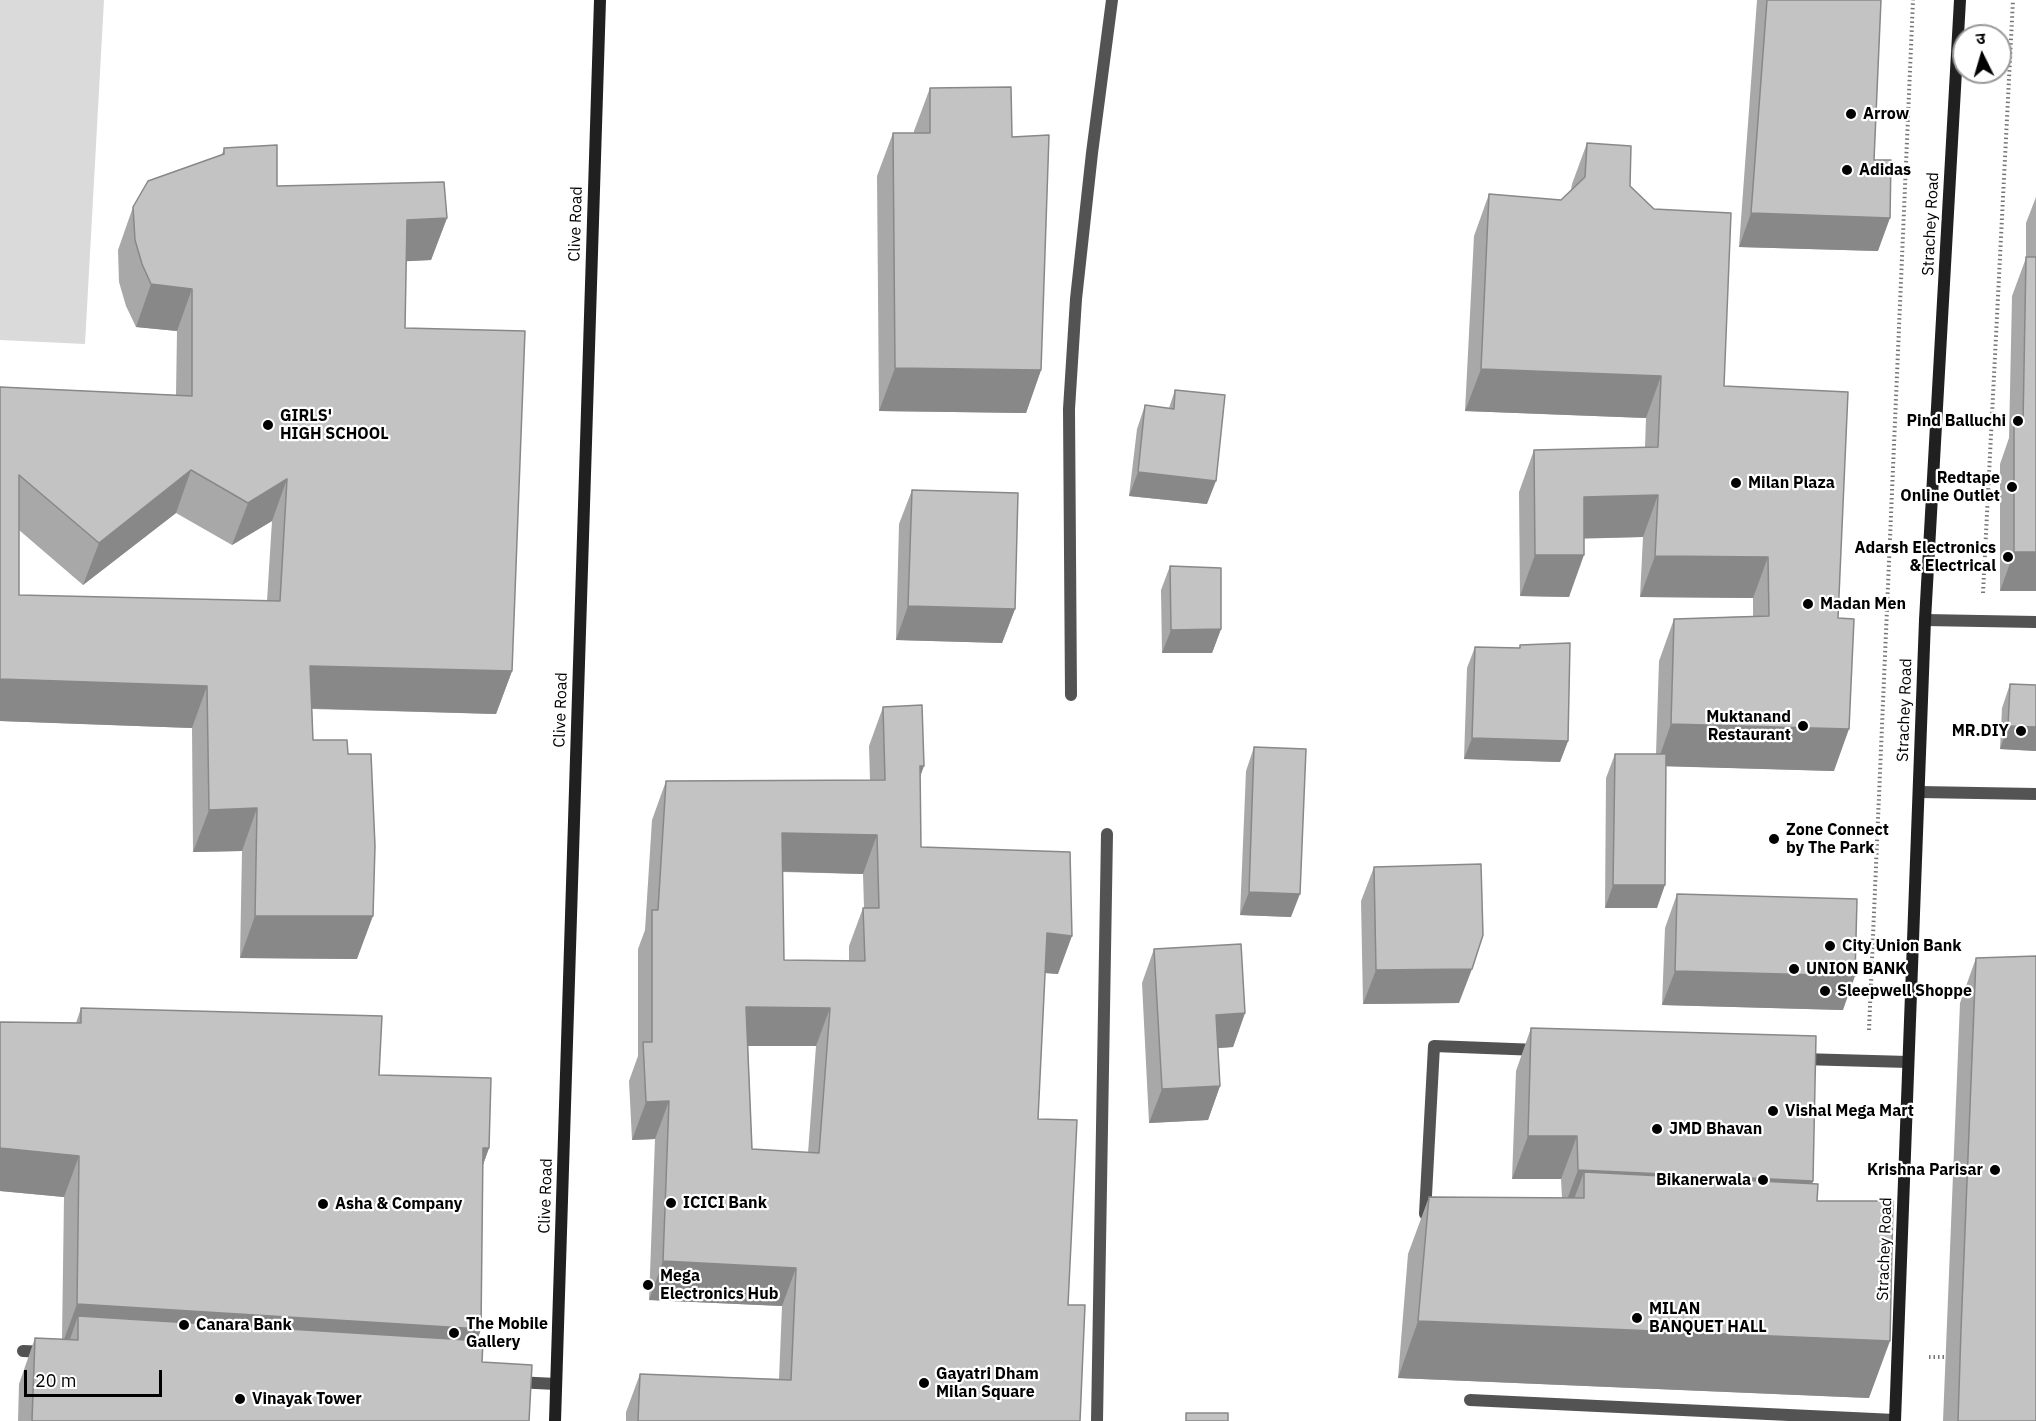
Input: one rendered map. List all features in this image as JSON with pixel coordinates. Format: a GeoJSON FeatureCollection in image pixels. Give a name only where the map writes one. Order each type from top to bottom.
{"type":"FeatureCollection","features":[{"type":"Feature","properties":{"kind":"street","name":"Clive Road"},"geometry":{"type":"LineString","coordinates":[[555,1421],[600,0]]}},
{"type":"Feature","properties":{"kind":"street"},"geometry":{"type":"LineString","coordinates":[[1071,695],[1069,409],[1076,299],[1112,0]]}},
{"type":"Feature","properties":{"kind":"street","name":"Strachey Road"},"geometry":{"type":"LineString","coordinates":[[1894,1420],[1898,1356],[1896,1238],[1908,1062],[1925,620],[1960,0]]}},
{"type":"Feature","properties":{"kind":"street"},"geometry":{"type":"LineString","coordinates":[[1925,620],[2036,622]]}},
{"type":"Feature","properties":{"kind":"street"},"geometry":{"type":"LineString","coordinates":[[1919,792],[2036,794]]}},
{"type":"Feature","properties":{"kind":"street"},"geometry":{"type":"LineString","coordinates":[[1097,1421],[1107,834]]}},
{"type":"Feature","properties":{"kind":"street"},"geometry":{"type":"LineString","coordinates":[[1449,1215],[1425,1214],[1434,1046],[1551,1050]]}},
{"type":"Feature","properties":{"kind":"street"},"geometry":{"type":"LineString","coordinates":[[1786,1058],[1908,1062]]}},
{"type":"Feature","properties":{"kind":"street"},"geometry":{"type":"LineString","coordinates":[[23,1351],[58,1353]]}},
{"type":"Feature","properties":{"kind":"street"},"geometry":{"type":"LineString","coordinates":[[509,1382],[556,1384]]}},
{"type":"Feature","properties":{"kind":"street"},"geometry":{"type":"LineString","coordinates":[[1470,1400],[1894,1420]]}},
{"type":"Feature","properties":{"kind":"path"},"geometry":{"type":"LineString","coordinates":[[1868,1061],[1913,0]]}},
{"type":"Feature","properties":{"kind":"path"},"geometry":{"type":"LineString","coordinates":[[1982,621],[2013,0]]}},
{"type":"Feature","properties":{"kind":"path"},"geometry":{"type":"LineString","coordinates":[[1898,1356],[1956,1357]]}},
{"type":"Feature","properties":{"kind":"shaded area"},"geometry":{"type":"Polygon","coordinates":[[[0,0],[104,0],[85,344],[0,340],[0,0]]]}},
{"type":"Feature","properties":{"kind":"building"},"geometry":{"type":"Polygon","coordinates":[[[1767,0],[1881,0],[1874,160],[1891,160],[1890,218],[1751,213],[1767,0]]]}},
{"type":"Feature","properties":{"kind":"building"},"geometry":{"type":"Polygon","coordinates":[[[1011,87],[1012,137],[1049,135],[1041,370],[895,368],[893,133],[930,133],[930,88],[1011,87]]]}},
{"type":"Feature","properties":{"kind":"building"},"geometry":{"type":"Polygon","coordinates":[[[1587,143],[1631,146],[1630,186],[1654,209],[1731,213],[1724,386],[1848,392],[1838,618],[1854,619],[1849,729],[1671,724],[1674,619],[1769,616],[1768,557],[1655,556],[1658,495],[1584,497],[1584,555],[1535,555],[1534,450],[1658,447],[1661,376],[1481,369],[1489,194],[1561,200],[1585,177],[1587,143]]]}},
{"type":"Feature","properties":{"kind":"building"},"geometry":{"type":"Polygon","coordinates":[[[277,145],[277,186],[444,182],[447,218],[407,220],[405,328],[525,331],[512,671],[310,666],[313,740],[347,740],[348,754],[371,754],[375,846],[373,916],[255,916],[257,808],[209,810],[207,686],[0,679],[0,387],[192,396],[192,289],[151,284],[135,240],[133,207],[148,181],[224,154],[224,148],[277,145]],[[191,470],[99,543],[19,475],[19,595],[280,601],[287,479],[248,503],[191,470]]]}},
{"type":"Feature","properties":{"kind":"building"},"geometry":{"type":"Polygon","coordinates":[[[2026,257],[2036,257],[2036,552],[2014,552],[2014,424],[2023,424],[2026,257]]]}},
{"type":"Feature","properties":{"kind":"building"},"geometry":{"type":"Polygon","coordinates":[[[1175,390],[1225,395],[1216,481],[1138,472],[1145,405],[1174,409],[1175,390]]]}},
{"type":"Feature","properties":{"kind":"building"},"geometry":{"type":"Polygon","coordinates":[[[912,490],[1018,493],[1015,609],[908,606],[912,490]]]}},
{"type":"Feature","properties":{"kind":"building"},"geometry":{"type":"Polygon","coordinates":[[[1170,566],[1221,568],[1221,629],[1171,630],[1170,566]]]}},
{"type":"Feature","properties":{"kind":"building"},"geometry":{"type":"Polygon","coordinates":[[[1570,643],[1568,741],[1472,738],[1475,647],[1520,648],[1520,645],[1570,643]]]}},
{"type":"Feature","properties":{"kind":"building"},"geometry":{"type":"Polygon","coordinates":[[[2010,684],[2036,685],[2036,727],[2008,726],[2010,684]]]}},
{"type":"Feature","properties":{"kind":"building"},"geometry":{"type":"Polygon","coordinates":[[[922,705],[924,766],[920,766],[921,847],[1070,852],[1072,936],[1047,933],[1038,1119],[1077,1120],[1068,1305],[1085,1305],[1080,1421],[638,1421],[640,1374],[791,1380],[796,1268],[663,1261],[669,1101],[646,1102],[643,1042],[652,1042],[652,910],[658,910],[666,781],[885,780],[883,707],[922,705]],[[782,833],[784,960],[865,961],[863,908],[879,908],[877,835],[782,833]],[[746,1007],[752,1149],[819,1153],[830,1008],[746,1007]]]}},
{"type":"Feature","properties":{"kind":"building"},"geometry":{"type":"Polygon","coordinates":[[[1254,747],[1306,749],[1300,894],[1249,892],[1254,747]]]}},
{"type":"Feature","properties":{"kind":"building"},"geometry":{"type":"Polygon","coordinates":[[[1615,754],[1666,754],[1665,885],[1613,885],[1615,754]]]}},
{"type":"Feature","properties":{"kind":"building"},"geometry":{"type":"Polygon","coordinates":[[[1481,864],[1483,935],[1472,969],[1376,970],[1374,867],[1481,864]]]}},
{"type":"Feature","properties":{"kind":"building"},"geometry":{"type":"Polygon","coordinates":[[[1677,894],[1857,899],[1855,976],[1675,971],[1677,894]]]}},
{"type":"Feature","properties":{"kind":"building"},"geometry":{"type":"Polygon","coordinates":[[[1241,944],[1245,1013],[1216,1015],[1220,1086],[1162,1089],[1154,949],[1241,944]]]}},
{"type":"Feature","properties":{"kind":"building","name":"Krishna Parisar"},"geometry":{"type":"Polygon","coordinates":[[[2036,956],[2036,1421],[1958,1421],[1976,958],[2036,956]]]}},
{"type":"Feature","properties":{"kind":"building"},"geometry":{"type":"Polygon","coordinates":[[[81,1008],[382,1016],[379,1075],[491,1078],[489,1148],[483,1148],[481,1329],[77,1304],[79,1156],[0,1148],[0,1022],[81,1023],[81,1008]]]}},
{"type":"Feature","properties":{"kind":"building","name":"JMD Bhavan"},"geometry":{"type":"Polygon","coordinates":[[[1531,1028],[1816,1036],[1813,1181],[1578,1170],[1577,1136],[1528,1136],[1531,1028]]]}},
{"type":"Feature","properties":{"kind":"building"},"geometry":{"type":"Polygon","coordinates":[[[1584,1172],[1818,1184],[1817,1201],[1893,1201],[1890,1341],[1418,1321],[1429,1197],[1584,1198],[1584,1172]]]}},
{"type":"Feature","properties":{"kind":"building"},"geometry":{"type":"Polygon","coordinates":[[[78,1316],[483,1341],[482,1362],[532,1365],[529,1421],[32,1421],[35,1338],[78,1340],[78,1316]]]}},
{"type":"Feature","properties":{"kind":"building"},"geometry":{"type":"Polygon","coordinates":[[[1186,1413],[1228,1413],[1228,1421],[1186,1421],[1186,1413]]]}},
{"type":"Feature","properties":{"kind":"place","name":"Arrow"},"geometry":{"type":"Point","coordinates":[1851,114]}},
{"type":"Feature","properties":{"kind":"place","name":"Adidas"},"geometry":{"type":"Point","coordinates":[1847,170]}},
{"type":"Feature","properties":{"kind":"place","name":"Pind Balluchi"},"geometry":{"type":"Point","coordinates":[2018,421]}},
{"type":"Feature","properties":{"kind":"place","name":"GIRLS' HIGH SCHOOL"},"geometry":{"type":"Point","coordinates":[268,425]}},
{"type":"Feature","properties":{"kind":"place","name":"Milan Plaza"},"geometry":{"type":"Point","coordinates":[1736,483]}},
{"type":"Feature","properties":{"kind":"place","name":"Redtape Online Outlet"},"geometry":{"type":"Point","coordinates":[2012,487]}},
{"type":"Feature","properties":{"kind":"place","name":"Adarsh Electronics & Electrical"},"geometry":{"type":"Point","coordinates":[2008,557]}},
{"type":"Feature","properties":{"kind":"place","name":"Madan Men"},"geometry":{"type":"Point","coordinates":[1808,604]}},
{"type":"Feature","properties":{"kind":"place","name":"Muktanand Restaurant"},"geometry":{"type":"Point","coordinates":[1803,726]}},
{"type":"Feature","properties":{"kind":"place","name":"MR.DIY"},"geometry":{"type":"Point","coordinates":[2021,731]}},
{"type":"Feature","properties":{"kind":"place","name":"Zone Connect by The Park"},"geometry":{"type":"Point","coordinates":[1774,839]}},
{"type":"Feature","properties":{"kind":"place","name":"City Union Bank"},"geometry":{"type":"Point","coordinates":[1830,946]}},
{"type":"Feature","properties":{"kind":"place","name":"UNION BANK"},"geometry":{"type":"Point","coordinates":[1794,969]}},
{"type":"Feature","properties":{"kind":"place","name":"Sleepwell Shoppe"},"geometry":{"type":"Point","coordinates":[1825,991]}},
{"type":"Feature","properties":{"kind":"place","name":"Vishal Mega Mart"},"geometry":{"type":"Point","coordinates":[1773,1111]}},
{"type":"Feature","properties":{"kind":"place","name":"JMD Bhavan"},"geometry":{"type":"Point","coordinates":[1657,1129]}},
{"type":"Feature","properties":{"kind":"place","name":"Krishna Parisar"},"geometry":{"type":"Point","coordinates":[1995,1170]}},
{"type":"Feature","properties":{"kind":"place","name":"Bikanerwala"},"geometry":{"type":"Point","coordinates":[1763,1180]}},
{"type":"Feature","properties":{"kind":"place","name":"ICICI Bank"},"geometry":{"type":"Point","coordinates":[671,1203]}},
{"type":"Feature","properties":{"kind":"place","name":"Asha & Company"},"geometry":{"type":"Point","coordinates":[323,1204]}},
{"type":"Feature","properties":{"kind":"place","name":"Mega Electronics Hub"},"geometry":{"type":"Point","coordinates":[648,1285]}},
{"type":"Feature","properties":{"kind":"place","name":"MILAN BANQUET HALL"},"geometry":{"type":"Point","coordinates":[1637,1318]}},
{"type":"Feature","properties":{"kind":"place","name":"Canara Bank"},"geometry":{"type":"Point","coordinates":[184,1325]}},
{"type":"Feature","properties":{"kind":"place","name":"The Mobile Gallery"},"geometry":{"type":"Point","coordinates":[454,1333]}},
{"type":"Feature","properties":{"kind":"place","name":"Gayatri Dham Milan Square"},"geometry":{"type":"Point","coordinates":[924,1383]}},
{"type":"Feature","properties":{"kind":"place","name":"Vinayak Tower"},"geometry":{"type":"Point","coordinates":[240,1399]}}]}
